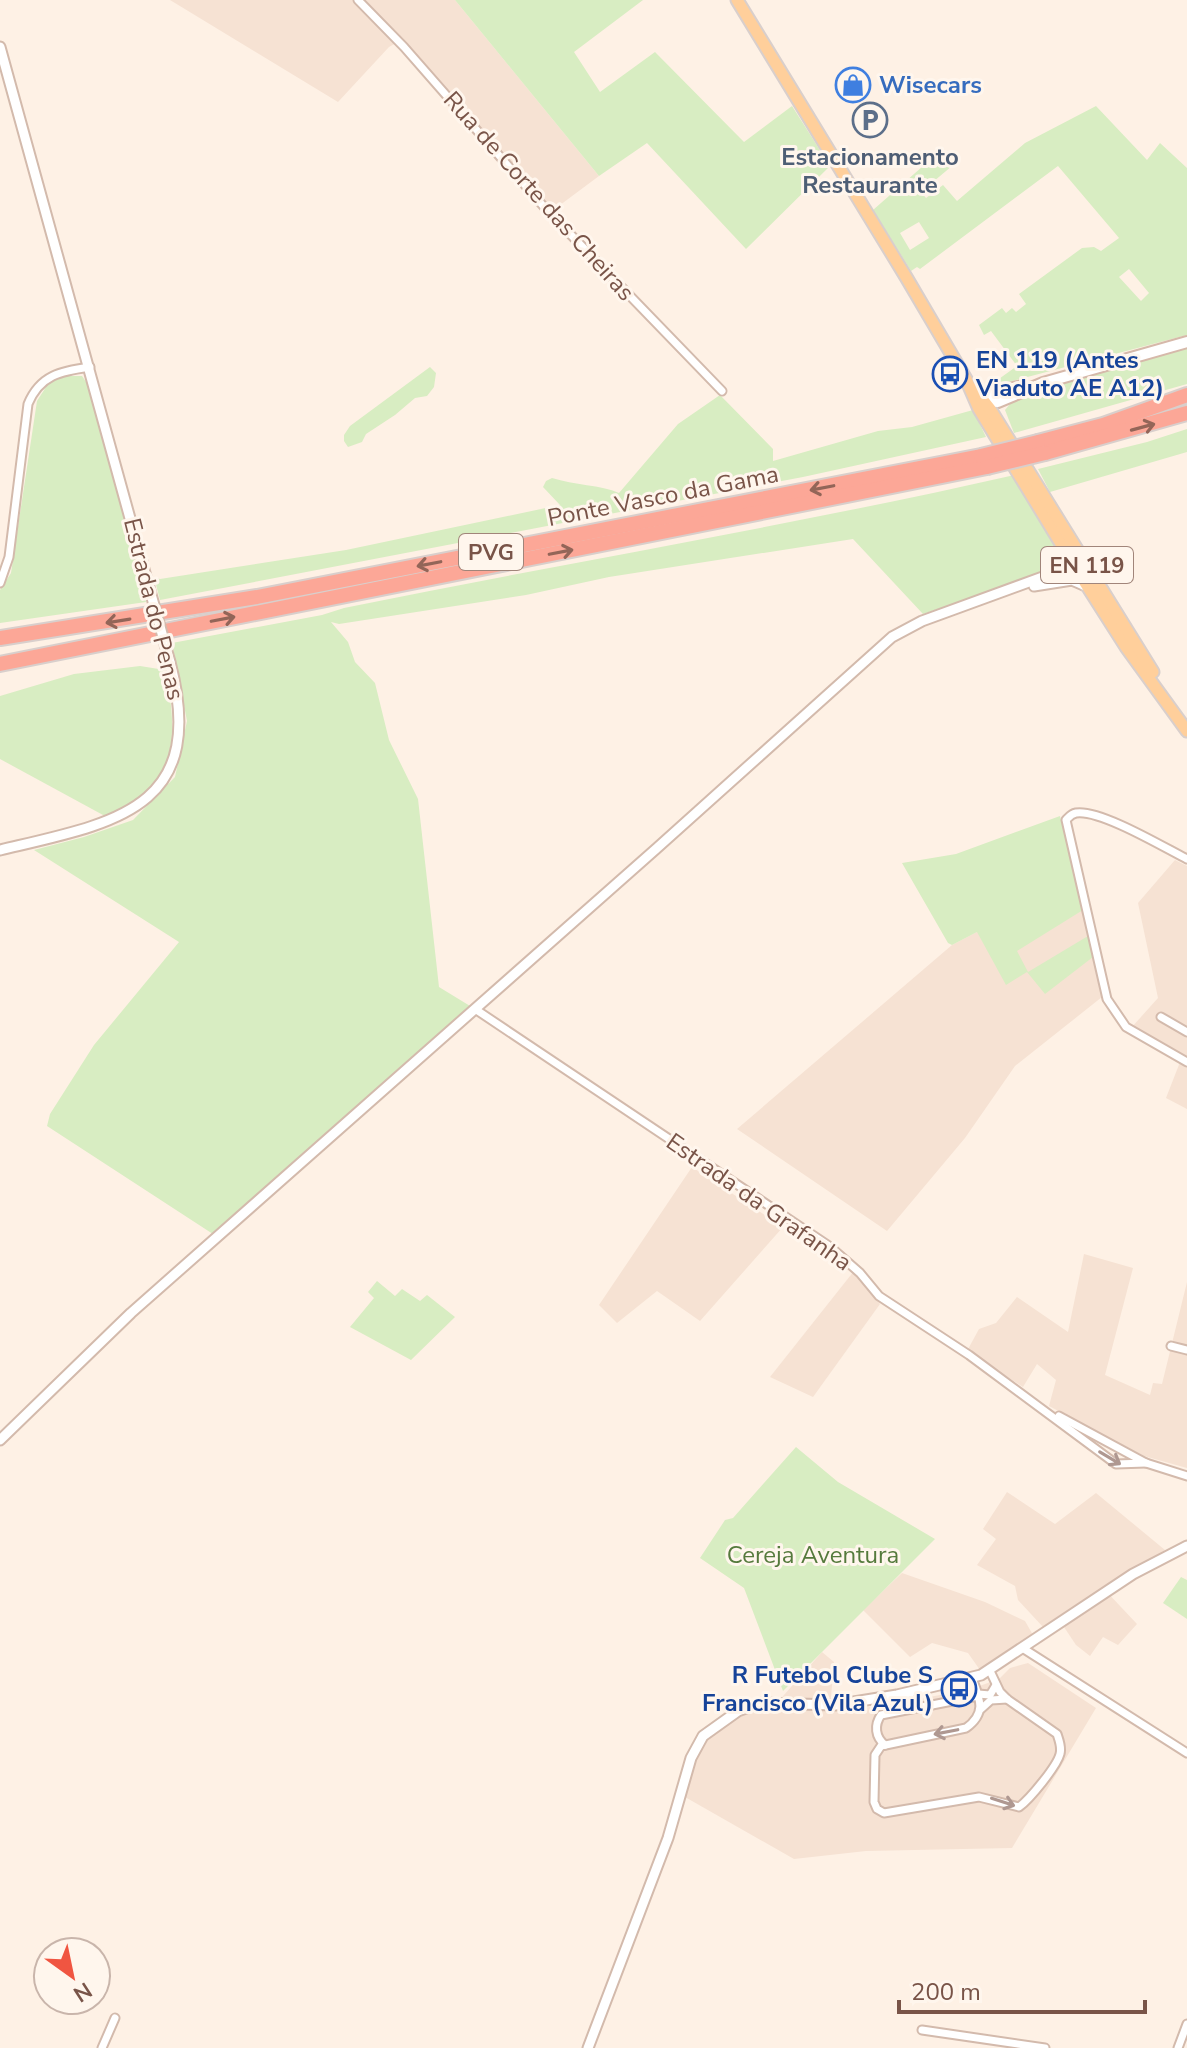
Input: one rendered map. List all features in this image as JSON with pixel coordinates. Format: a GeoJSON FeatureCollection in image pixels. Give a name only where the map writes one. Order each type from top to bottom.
{"type":"FeatureCollection","features":[{"type":"Feature","properties":{"kind":"highway","name":"Ponte Vasco da Gama"},"geometry":{"type":"LineString","coordinates":[[1041,447],[1187,395]]}},
{"type":"Feature","properties":{"kind":"highway","name":"Ponte Vasco da Gama"},"geometry":{"type":"LineString","coordinates":[[0,664],[984,461],[1187,413]]}},
{"type":"Feature","properties":{"kind":"highway","name":"Ponte Vasco da Gama"},"geometry":{"type":"LineString","coordinates":[[0,638],[257,597],[984,461]]}},
{"type":"Feature","properties":{"kind":"main road","name":"EN 119"},"geometry":{"type":"LineString","coordinates":[[737,0],[831,151],[1077,570],[1130,653],[1187,730]]}},
{"type":"Feature","properties":{"kind":"main road"},"geometry":{"type":"LineString","coordinates":[[981,404],[995,392],[1043,383],[1187,342]]}},
{"type":"Feature","properties":{"kind":"main road"},"geometry":{"type":"LineString","coordinates":[[981,404],[998,402],[1043,383]]}},
{"type":"Feature","properties":{"kind":"main road"},"geometry":{"type":"LineString","coordinates":[[1005,433],[1001,411],[1004,402],[1013,395]]}},
{"type":"Feature","properties":{"kind":"main road","name":"EN 119"},"geometry":{"type":"LineString","coordinates":[[981,404],[1005,433],[1187,730]]}},
{"type":"Feature","properties":{"kind":"street","name":"Rua de Corte das Cheiras"},"geometry":{"type":"LineString","coordinates":[[358,0],[404,47],[545,208],[722,391]]}},
{"type":"Feature","properties":{"kind":"street","name":"Estrada do Penas"},"geometry":{"type":"LineString","coordinates":[[0,47],[170,662],[177,690],[180,730],[172,764],[155,792],[131,811],[102,824],[0,850]]}},
{"type":"Feature","properties":{"kind":"street"},"geometry":{"type":"LineString","coordinates":[[0,583],[9,557],[28,404],[33,390],[43,380],[65,370],[90,367]]}},
{"type":"Feature","properties":{"kind":"street"},"geometry":{"type":"LineString","coordinates":[[1048,575],[1061,560],[1060,540]]}},
{"type":"Feature","properties":{"kind":"street"},"geometry":{"type":"LineString","coordinates":[[988,598],[1071,577],[1077,570],[1078,550]]}},
{"type":"Feature","properties":{"kind":"street"},"geometry":{"type":"LineString","coordinates":[[0,1440],[131,1313],[892,637],[922,621],[1062,569],[1077,570],[1088,576],[1129,634]]}},
{"type":"Feature","properties":{"kind":"street"},"geometry":{"type":"LineString","coordinates":[[1059,581],[1081,583],[1094,596]]}},
{"type":"Feature","properties":{"kind":"street"},"geometry":{"type":"LineString","coordinates":[[1187,859],[1100,817],[1079,812],[1066,820],[1107,999],[1126,1027],[1187,1062]]}},
{"type":"Feature","properties":{"kind":"street","name":"Estrada da Grafanha"},"geometry":{"type":"LineString","coordinates":[[475,1009],[829,1246],[854,1266],[879,1296],[1035,1403],[1116,1464],[1146,1463]]}},
{"type":"Feature","properties":{"kind":"street"},"geometry":{"type":"LineString","coordinates":[[1161,1017],[1187,1032]]}},
{"type":"Feature","properties":{"kind":"street"},"geometry":{"type":"LineString","coordinates":[[1171,1346],[1187,1350]]}},
{"type":"Feature","properties":{"kind":"street","name":"Estrada da Grafanha"},"geometry":{"type":"LineString","coordinates":[[1035,1403],[1146,1463],[1187,1476]]}},
{"type":"Feature","properties":{"kind":"street"},"geometry":{"type":"LineString","coordinates":[[588,2048],[668,1838],[691,1758],[703,1736],[738,1711],[760,1703],[835,1705],[972,1678],[990,1671],[1133,1574],[1187,1546]]}},
{"type":"Feature","properties":{"kind":"street"},"geometry":{"type":"LineString","coordinates":[[1024,1649],[1187,1753]]}},
{"type":"Feature","properties":{"kind":"street"},"geometry":{"type":"LineString","coordinates":[[990,1671],[1007,1699],[1057,1734],[1060,1741],[1060,1754],[1027,1801],[1019,1807],[979,1797],[884,1813],[877,1809],[874,1802],[875,1755],[885,1745],[966,1728],[991,1700],[1007,1699]]}},
{"type":"Feature","properties":{"kind":"street"},"geometry":{"type":"LineString","coordinates":[[972,1678],[981,1710]]}},
{"type":"Feature","properties":{"kind":"street"},"geometry":{"type":"LineString","coordinates":[[885,1745],[878,1737],[876,1726],[881,1715],[990,1695],[996,1685]]}},
{"type":"Feature","properties":{"kind":"street"},"geometry":{"type":"LineString","coordinates":[[102,2048],[115,2018]]}},
{"type":"Feature","properties":{"kind":"street"},"geometry":{"type":"LineString","coordinates":[[1178,2048],[1187,2024]]}},
{"type":"Feature","properties":{"kind":"street"},"geometry":{"type":"LineString","coordinates":[[922,2030],[1045,2048]]}},
{"type":"Feature","properties":{"kind":"shaded area"},"geometry":{"type":"Polygon","coordinates":[[[170,0],[455,0],[599,176],[552,211],[403,39],[389,47],[338,102],[170,0]]]}},
{"type":"Feature","properties":{"kind":"shaded area"},"geometry":{"type":"Polygon","coordinates":[[[1175,860],[1187,866],[1187,1109],[1166,1098],[1182,1057],[1132,1027],[1158,998],[1138,903],[1175,860]]]}},
{"type":"Feature","properties":{"kind":"shaded area"},"geometry":{"type":"Polygon","coordinates":[[[1076,880],[1102,997],[1015,1066],[965,1138],[887,1231],[737,1129],[952,945],[1076,880]]]}},
{"type":"Feature","properties":{"kind":"shaded area"},"geometry":{"type":"Polygon","coordinates":[[[692,1167],[783,1227],[700,1321],[657,1291],[617,1323],[599,1305],[692,1167]]]}},
{"type":"Feature","properties":{"kind":"shaded area"},"geometry":{"type":"Polygon","coordinates":[[[1084,1254],[1133,1268],[1105,1375],[1150,1395],[1153,1383],[1162,1384],[1187,1282],[1187,1468],[1144,1456],[1049,1406],[1056,1380],[1037,1364],[1023,1387],[967,1351],[979,1329],[996,1323],[1017,1297],[1068,1332],[1084,1254]]]}},
{"type":"Feature","properties":{"kind":"shaded area"},"geometry":{"type":"Polygon","coordinates":[[[854,1271],[880,1304],[813,1397],[770,1377],[854,1271]]]}},
{"type":"Feature","properties":{"kind":"shaded area"},"geometry":{"type":"Polygon","coordinates":[[[1007,1492],[1055,1524],[1096,1493],[1165,1550],[1104,1589],[1137,1624],[1118,1645],[1103,1637],[1090,1656],[1076,1645],[1058,1618],[1043,1627],[1018,1600],[1015,1586],[977,1565],[996,1539],[983,1529],[1007,1492]]]}},
{"type":"Feature","properties":{"kind":"shaded area"},"geometry":{"type":"Polygon","coordinates":[[[902,1573],[985,1602],[1025,1621],[1033,1635],[980,1670],[968,1653],[932,1643],[910,1657],[863,1610],[902,1573]]]}},
{"type":"Feature","properties":{"kind":"shaded area"},"geometry":{"type":"Polygon","coordinates":[[[822,1652],[834,1662],[831,1697],[834,1710],[883,1706],[971,1689],[999,1679],[1010,1668],[1028,1663],[1096,1708],[1012,1848],[866,1851],[794,1859],[685,1797],[692,1768],[703,1744],[718,1729],[742,1714],[776,1704],[822,1652]]]}},
{"type":"Feature","properties":{"kind":"green space"},"geometry":{"type":"Polygon","coordinates":[[[455,0],[643,0],[574,52],[600,92],[655,52],[744,142],[792,106],[830,166],[746,249],[647,143],[599,176],[455,0]]]}},
{"type":"Feature","properties":{"kind":"green space"},"geometry":{"type":"Polygon","coordinates":[[[1096,106],[1147,160],[1160,143],[1187,168],[1187,335],[1001,384],[996,381],[1017,366],[991,331],[984,335],[979,325],[1002,308],[1006,313],[1012,308],[1016,312],[1026,304],[1019,294],[1082,248],[1094,247],[1101,251],[1119,238],[1058,166],[920,269],[917,267],[911,271],[873,210],[939,152],[952,166],[921,192],[926,198],[943,185],[957,201],[1025,143],[1096,106]],[[919,222],[900,233],[910,250],[929,238],[919,222]],[[1129,269],[1119,277],[1141,301],[1149,293],[1129,269]]]}},
{"type":"Feature","properties":{"kind":"green space"},"geometry":{"type":"Polygon","coordinates":[[[1187,346],[1187,384],[1014,433],[1005,410],[1015,398],[1187,346]]]}},
{"type":"Feature","properties":{"kind":"green space"},"geometry":{"type":"Polygon","coordinates":[[[430,367],[436,373],[434,387],[427,396],[415,398],[366,434],[362,442],[348,447],[344,435],[350,426],[430,367]]]}},
{"type":"Feature","properties":{"kind":"green space"},"geometry":{"type":"Polygon","coordinates":[[[62,376],[82,376],[93,392],[147,580],[141,582],[146,602],[0,623],[0,590],[11,573],[37,401],[48,384],[62,376]]]}},
{"type":"Feature","properties":{"kind":"green space"},"geometry":{"type":"Polygon","coordinates":[[[720,395],[773,449],[773,461],[878,431],[912,427],[973,410],[986,437],[803,477],[160,600],[154,577],[160,579],[346,550],[560,505],[543,487],[552,478],[619,493],[678,424],[720,395]]]}},
{"type":"Feature","properties":{"kind":"green space"},"geometry":{"type":"Polygon","coordinates":[[[1187,429],[1187,452],[1050,492],[1038,469],[1147,442],[1187,429]]]}},
{"type":"Feature","properties":{"kind":"green space"},"geometry":{"type":"Polygon","coordinates":[[[1019,474],[1060,540],[1057,562],[1046,572],[923,614],[853,539],[609,577],[526,595],[339,624],[331,622],[348,642],[355,662],[375,683],[389,740],[418,799],[439,987],[475,1009],[216,1236],[47,1126],[50,1114],[94,1045],[179,942],[34,850],[133,820],[175,777],[187,721],[172,643],[851,510],[1019,474]]]}},
{"type":"Feature","properties":{"kind":"green space"},"geometry":{"type":"Polygon","coordinates":[[[140,666],[165,670],[172,737],[161,773],[150,789],[133,804],[111,817],[103,815],[0,759],[0,696],[74,674],[140,666]]]}},
{"type":"Feature","properties":{"kind":"green space"},"geometry":{"type":"Polygon","coordinates":[[[1060,816],[1083,910],[1017,951],[1028,972],[1088,936],[1093,957],[1045,994],[1027,972],[1006,985],[977,932],[952,945],[948,943],[902,863],[956,854],[1060,816]]]}},
{"type":"Feature","properties":{"kind":"green space"},"geometry":{"type":"Polygon","coordinates":[[[377,1281],[395,1296],[402,1289],[420,1301],[427,1295],[455,1317],[411,1360],[350,1327],[374,1298],[368,1292],[377,1281]]]}},
{"type":"Feature","properties":{"kind":"green space","name":"Cereja Aventura"},"geometry":{"type":"Polygon","coordinates":[[[796,1447],[838,1482],[935,1539],[783,1691],[744,1588],[700,1558],[725,1520],[733,1518],[796,1447]]]}},
{"type":"Feature","properties":{"kind":"green space"},"geometry":{"type":"Polygon","coordinates":[[[1181,1577],[1187,1580],[1187,1619],[1163,1603],[1181,1577]]]}},
{"type":"Feature","properties":{"kind":"place","name":"Wisecars"},"geometry":{"type":"Point","coordinates":[853,85]}},
{"type":"Feature","properties":{"kind":"place","name":"Estacionamento Restaurante"},"geometry":{"type":"Point","coordinates":[870,120]}},
{"type":"Feature","properties":{"kind":"place","name":"EN 119 (Antes Viaduto AE A12)"},"geometry":{"type":"Point","coordinates":[950,374]}},
{"type":"Feature","properties":{"kind":"place","name":"R Futebol Clube S Francisco (Vila Azul)"},"geometry":{"type":"Point","coordinates":[959,1689]}}]}
